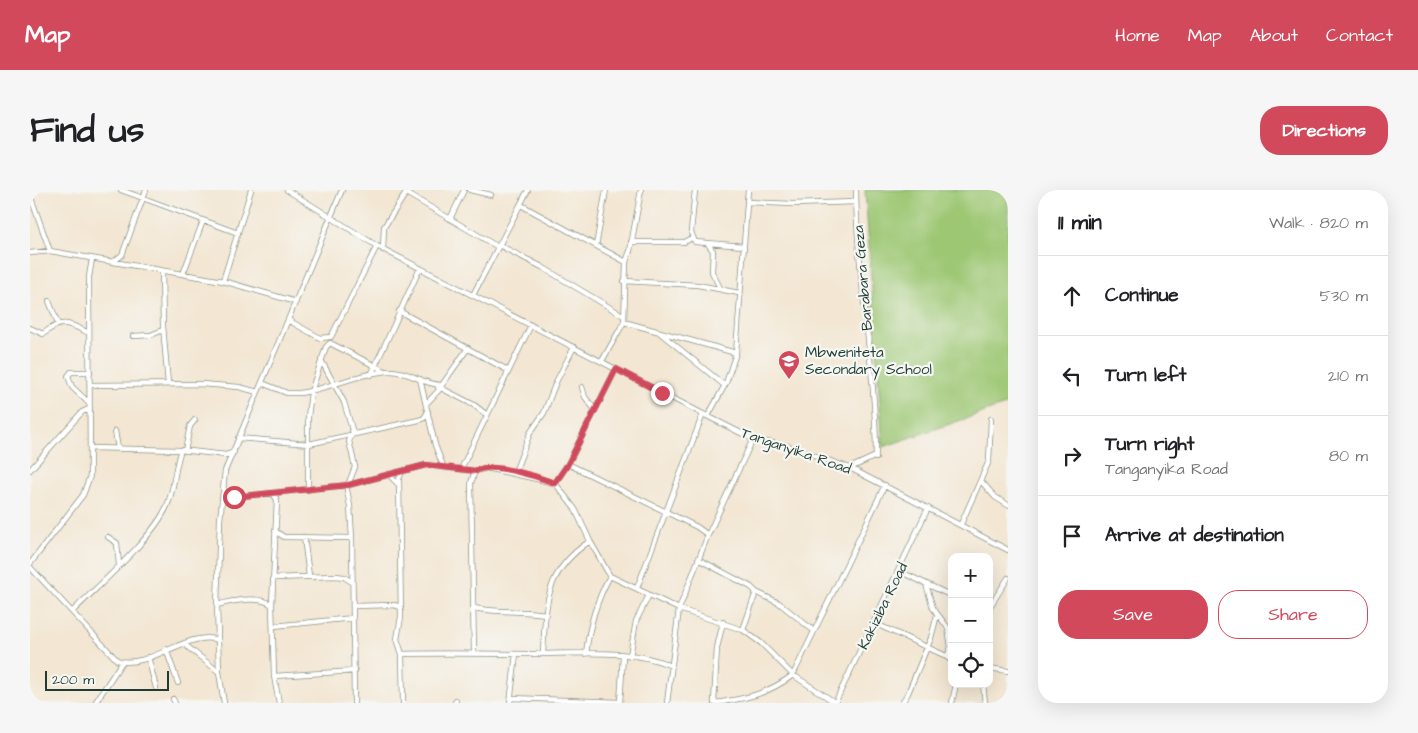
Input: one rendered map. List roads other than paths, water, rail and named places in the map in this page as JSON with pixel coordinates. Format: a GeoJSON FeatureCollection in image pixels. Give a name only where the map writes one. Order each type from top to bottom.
{"type":"FeatureCollection","features":[{"type":"Feature","properties":{"kind":"street"},"geometry":{"type":"LineString","coordinates":[[121,190],[144,197],[238,234]]}},
{"type":"Feature","properties":{"kind":"street"},"geometry":{"type":"LineString","coordinates":[[113,262],[122,255],[146,190]]}},
{"type":"Feature","properties":{"kind":"street"},"geometry":{"type":"LineString","coordinates":[[223,281],[251,190]]}},
{"type":"Feature","properties":{"kind":"street","name":"Tanganyika Road"},"geometry":{"type":"LineString","coordinates":[[287,190],[383,250],[753,439],[791,447],[850,468],[1008,550]]}},
{"type":"Feature","properties":{"kind":"street"},"geometry":{"type":"LineString","coordinates":[[224,703],[219,672],[218,605],[220,520],[225,471],[342,190]]}},
{"type":"Feature","properties":{"kind":"street"},"geometry":{"type":"LineString","coordinates":[[450,218],[464,190]]}},
{"type":"Feature","properties":{"kind":"street"},"geometry":{"type":"LineString","coordinates":[[470,190],[491,195]]}},
{"type":"Feature","properties":{"kind":"street"},"geometry":{"type":"LineString","coordinates":[[473,295],[528,190]]}},
{"type":"Feature","properties":{"kind":"street"},"geometry":{"type":"LineString","coordinates":[[596,246],[606,190]]}},
{"type":"Feature","properties":{"kind":"street"},"geometry":{"type":"LineString","coordinates":[[602,361],[624,319],[626,262],[641,190]]}},
{"type":"Feature","properties":{"kind":"street"},"geometry":{"type":"LineString","coordinates":[[695,190],[692,238],[695,242],[744,246]]}},
{"type":"Feature","properties":{"kind":"street"},"geometry":{"type":"LineString","coordinates":[[708,416],[724,385],[736,353],[748,190]]}},
{"type":"Feature","properties":{"kind":"street","name":"Barabara Geza"},"geometry":{"type":"LineString","coordinates":[[850,468],[876,457],[856,190]]}},
{"type":"Feature","properties":{"kind":"street"},"geometry":{"type":"LineString","coordinates":[[383,250],[384,227],[406,192],[499,246],[542,267],[624,319],[658,331],[736,353]]}},
{"type":"Feature","properties":{"kind":"street"},"geometry":{"type":"LineString","coordinates":[[30,195],[50,251]]}},
{"type":"Feature","properties":{"kind":"street"},"geometry":{"type":"LineString","coordinates":[[747,202],[793,204],[856,202]]}},
{"type":"Feature","properties":{"kind":"street"},"geometry":{"type":"LineString","coordinates":[[521,205],[626,262]]}},
{"type":"Feature","properties":{"kind":"street"},"geometry":{"type":"LineString","coordinates":[[183,274],[203,221]]}},
{"type":"Feature","properties":{"kind":"street"},"geometry":{"type":"LineString","coordinates":[[631,242],[684,242],[692,238]]}},
{"type":"Feature","properties":{"kind":"street"},"geometry":{"type":"LineString","coordinates":[[707,244],[713,251],[712,272],[720,288]]}},
{"type":"Feature","properties":{"kind":"street"},"geometry":{"type":"LineString","coordinates":[[288,320],[320,338],[331,337],[377,246]]}},
{"type":"Feature","properties":{"kind":"street"},"geometry":{"type":"LineString","coordinates":[[30,253],[50,251],[223,281],[296,302]]}},
{"type":"Feature","properties":{"kind":"street"},"geometry":{"type":"LineString","coordinates":[[122,255],[126,264]]}},
{"type":"Feature","properties":{"kind":"street"},"geometry":{"type":"LineString","coordinates":[[92,259],[89,277],[90,476],[83,495],[30,566],[112,655],[122,662],[137,661],[166,649],[207,637],[218,640]]}},
{"type":"Feature","properties":{"kind":"street"},"geometry":{"type":"LineString","coordinates":[[371,375],[420,268]]}},
{"type":"Feature","properties":{"kind":"street"},"geometry":{"type":"LineString","coordinates":[[162,271],[163,330],[168,384]]}},
{"type":"Feature","properties":{"kind":"street"},"geometry":{"type":"LineString","coordinates":[[624,281],[720,288],[739,293]]}},
{"type":"Feature","properties":{"kind":"street"},"geometry":{"type":"LineString","coordinates":[[49,301],[58,324]]}},
{"type":"Feature","properties":{"kind":"street"},"geometry":{"type":"LineString","coordinates":[[399,311],[509,370]]}},
{"type":"Feature","properties":{"kind":"street"},"geometry":{"type":"LineString","coordinates":[[30,328],[43,334],[58,324],[74,325],[89,333]]}},
{"type":"Feature","properties":{"kind":"street"},"geometry":{"type":"LineString","coordinates":[[461,469],[530,325]]}},
{"type":"Feature","properties":{"kind":"street"},"geometry":{"type":"LineString","coordinates":[[133,336],[151,335],[163,330]]}},
{"type":"Feature","properties":{"kind":"street"},"geometry":{"type":"LineString","coordinates":[[658,331],[724,385]]}},
{"type":"Feature","properties":{"kind":"street"},"geometry":{"type":"LineString","coordinates":[[308,490],[310,444],[308,418],[311,392],[326,347],[330,344],[376,365],[384,371]]}},
{"type":"Feature","properties":{"kind":"street"},"geometry":{"type":"LineString","coordinates":[[514,472],[530,433],[544,413],[574,347]]}},
{"type":"Feature","properties":{"kind":"street"},"geometry":{"type":"LineString","coordinates":[[426,404],[433,398],[438,386],[446,382],[460,357],[468,348]]}},
{"type":"Feature","properties":{"kind":"street"},"geometry":{"type":"LineString","coordinates":[[321,360],[344,402],[353,433],[349,441],[355,467],[347,485],[352,538],[354,703]]}},
{"type":"Feature","properties":{"kind":"street"},"geometry":{"type":"LineString","coordinates":[[555,483],[568,464],[616,369]]}},
{"type":"Feature","properties":{"kind":"street"},"geometry":{"type":"LineString","coordinates":[[262,383],[287,393],[311,392],[384,371],[406,372],[474,405],[487,415]]}},
{"type":"Feature","properties":{"kind":"street"},"geometry":{"type":"LineString","coordinates":[[89,406],[72,387],[68,376],[71,372],[90,372]]}},
{"type":"Feature","properties":{"kind":"street"},"geometry":{"type":"LineString","coordinates":[[420,379],[443,466]]}},
{"type":"Feature","properties":{"kind":"street"},"geometry":{"type":"LineString","coordinates":[[91,385],[168,384],[240,387],[258,392]]}},
{"type":"Feature","properties":{"kind":"street"},"geometry":{"type":"LineString","coordinates":[[582,387],[585,397],[595,410]]}},
{"type":"Feature","properties":{"kind":"street"},"geometry":{"type":"LineString","coordinates":[[30,470],[89,406]]}},
{"type":"Feature","properties":{"kind":"street"},"geometry":{"type":"LineString","coordinates":[[238,438],[310,444],[419,420],[424,418],[428,412]]}},
{"type":"Feature","properties":{"kind":"street"},"geometry":{"type":"LineString","coordinates":[[637,588],[703,414]]}},
{"type":"Feature","properties":{"kind":"street"},"geometry":{"type":"LineString","coordinates":[[961,524],[989,461],[991,419]]}},
{"type":"Feature","properties":{"kind":"street"},"geometry":{"type":"LineString","coordinates":[[73,611],[119,565],[163,514],[190,426],[195,420]]}},
{"type":"Feature","properties":{"kind":"street"},"geometry":{"type":"LineString","coordinates":[[419,420],[431,426]]}},
{"type":"Feature","properties":{"kind":"street"},"geometry":{"type":"LineString","coordinates":[[115,431],[118,449]]}},
{"type":"Feature","properties":{"kind":"street"},"geometry":{"type":"LineString","coordinates":[[666,703],[674,655],[678,609],[708,535],[753,439]]}},
{"type":"Feature","properties":{"kind":"street"},"geometry":{"type":"LineString","coordinates":[[91,448],[183,450],[226,455],[234,452]]}},
{"type":"Feature","properties":{"kind":"street"},"geometry":{"type":"LineString","coordinates":[[226,455],[229,462]]}},
{"type":"Feature","properties":{"kind":"street"},"geometry":{"type":"LineString","coordinates":[[568,464],[666,511],[708,535]]}},
{"type":"Feature","properties":{"kind":"street"},"geometry":{"type":"LineString","coordinates":[[224,489],[227,494],[234,497],[308,490],[347,485],[426,465],[476,471],[486,468],[514,472],[555,483],[575,508],[590,541],[610,576],[678,609],[743,630],[761,643],[793,675],[836,703]]}},
{"type":"Feature","properties":{"kind":"street"},"geometry":{"type":"LineString","coordinates":[[402,471],[399,485],[401,607],[397,639],[402,654],[403,703]]}},
{"type":"Feature","properties":{"kind":"street"},"geometry":{"type":"LineString","coordinates":[[474,652],[472,483],[476,471]]}},
{"type":"Feature","properties":{"kind":"street"},"geometry":{"type":"LineString","coordinates":[[388,474],[399,485]]}},
{"type":"Feature","properties":{"kind":"street"},"geometry":{"type":"LineString","coordinates":[[981,481],[995,497],[1008,506]]}},
{"type":"Feature","properties":{"kind":"street"},"geometry":{"type":"LineString","coordinates":[[723,622],[717,648],[714,703],[756,696],[774,689],[793,675],[885,485]]}},
{"type":"Feature","properties":{"kind":"street"},"geometry":{"type":"LineString","coordinates":[[279,703],[274,676],[272,605],[277,500],[281,492]]}},
{"type":"Feature","properties":{"kind":"street"},"geometry":{"type":"LineString","coordinates":[[272,493],[277,500]]}},
{"type":"Feature","properties":{"kind":"street","name":"Kakiziba Road"},"geometry":{"type":"LineString","coordinates":[[836,703],[928,508]]}},
{"type":"Feature","properties":{"kind":"street"},"geometry":{"type":"LineString","coordinates":[[275,530],[280,536],[352,538]]}},
{"type":"Feature","properties":{"kind":"street"},"geometry":{"type":"LineString","coordinates":[[108,537],[117,543],[119,565]]}},
{"type":"Feature","properties":{"kind":"street"},"geometry":{"type":"LineString","coordinates":[[304,537],[309,576]]}},
{"type":"Feature","properties":{"kind":"street"},"geometry":{"type":"LineString","coordinates":[[543,654],[549,593],[556,575],[572,554],[590,541]]}},
{"type":"Feature","properties":{"kind":"street"},"geometry":{"type":"LineString","coordinates":[[698,559],[779,603],[814,631]]}},
{"type":"Feature","properties":{"kind":"street"},"geometry":{"type":"LineString","coordinates":[[899,571],[948,594]]}},
{"type":"Feature","properties":{"kind":"street"},"geometry":{"type":"LineString","coordinates":[[586,654],[589,632],[598,602],[610,576]]}},
{"type":"Feature","properties":{"kind":"street"},"geometry":{"type":"LineString","coordinates":[[273,578],[344,577],[352,582]]}},
{"type":"Feature","properties":{"kind":"street"},"geometry":{"type":"LineString","coordinates":[[993,602],[1008,578]]}},
{"type":"Feature","properties":{"kind":"street"},"geometry":{"type":"LineString","coordinates":[[874,623],[947,657],[950,647],[948,628],[937,615],[926,584]]}},
{"type":"Feature","properties":{"kind":"street"},"geometry":{"type":"LineString","coordinates":[[743,630],[756,592]]}},
{"type":"Feature","properties":{"kind":"street"},"geometry":{"type":"LineString","coordinates":[[630,656],[636,621],[649,595]]}},
{"type":"Feature","properties":{"kind":"street"},"geometry":{"type":"LineString","coordinates":[[218,605],[265,600],[272,605]]}},
{"type":"Feature","properties":{"kind":"street"},"geometry":{"type":"LineString","coordinates":[[353,606],[394,605],[401,607]]}},
{"type":"Feature","properties":{"kind":"street"},"geometry":{"type":"LineString","coordinates":[[474,608],[500,612],[546,614]]}},
{"type":"Feature","properties":{"kind":"street"},"geometry":{"type":"LineString","coordinates":[[902,703],[927,648],[937,615]]}},
{"type":"Feature","properties":{"kind":"street"},"geometry":{"type":"LineString","coordinates":[[274,626],[353,618]]}},
{"type":"Feature","properties":{"kind":"street"},"geometry":{"type":"LineString","coordinates":[[184,644],[219,672]]}},
{"type":"Feature","properties":{"kind":"street"},"geometry":{"type":"LineString","coordinates":[[166,649],[178,683]]}},
{"type":"Feature","properties":{"kind":"street"},"geometry":{"type":"LineString","coordinates":[[402,654],[474,652],[586,654],[630,656],[659,660],[671,666]]}},
{"type":"Feature","properties":{"kind":"street"},"geometry":{"type":"LineString","coordinates":[[516,654],[510,700],[620,703],[623,656]]}},
{"type":"Feature","properties":{"kind":"street"},"geometry":{"type":"LineString","coordinates":[[148,657],[156,688]]}},
{"type":"Feature","properties":{"kind":"street"},"geometry":{"type":"LineString","coordinates":[[95,703],[122,662]]}},
{"type":"Feature","properties":{"kind":"street"},"geometry":{"type":"LineString","coordinates":[[993,669],[1008,671]]}},
{"type":"Feature","properties":{"kind":"street"},"geometry":{"type":"LineString","coordinates":[[274,676],[355,671]]}},
{"type":"Feature","properties":{"kind":"street"},"geometry":{"type":"LineString","coordinates":[[952,703],[955,688]]}},
{"type":"Feature","properties":{"kind":"street"},"geometry":{"type":"LineString","coordinates":[[983,688],[985,703]]}},
{"type":"Feature","properties":{"kind":"place","name":"Mbweniteta Secondary School"},"geometry":{"type":"Point","coordinates":[789,380]}}]}
